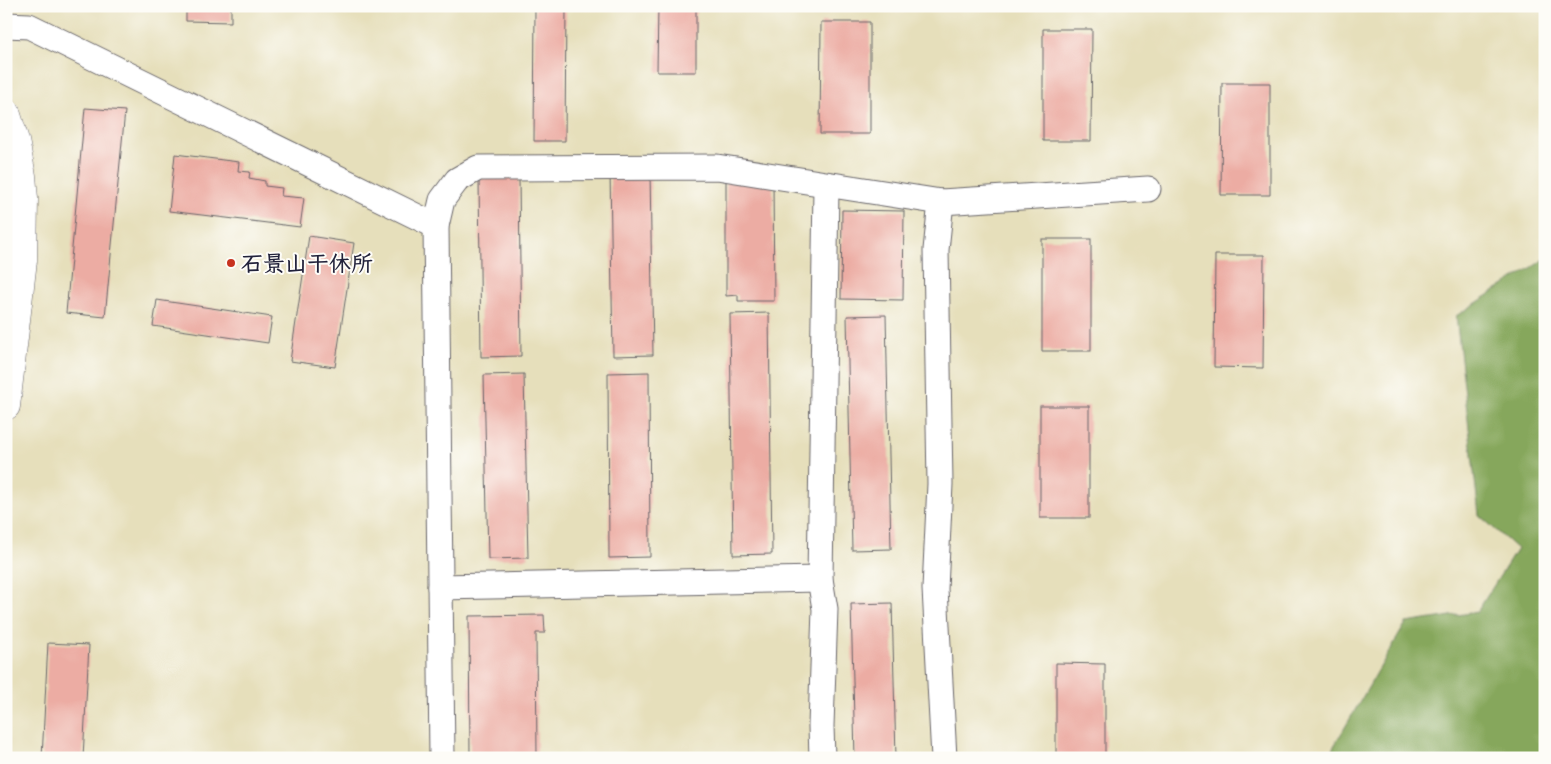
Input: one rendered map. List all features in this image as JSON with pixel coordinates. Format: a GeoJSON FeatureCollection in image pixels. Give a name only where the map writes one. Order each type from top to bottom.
{"type":"FeatureCollection","features":[{"type":"Feature","properties":{"kind":"street"},"geometry":{"type":"LineString","coordinates":[[6,25],[29,26],[436,226]]}},
{"type":"Feature","properties":{"kind":"street"},"geometry":{"type":"LineString","coordinates":[[6,112],[15,141],[22,176],[24,228],[23,260],[6,406]]}},
{"type":"Feature","properties":{"kind":"street"},"geometry":{"type":"LineString","coordinates":[[442,758],[436,226],[442,200],[457,180],[478,168],[717,167],[941,202],[1148,189]]}},
{"type":"Feature","properties":{"kind":"street"},"geometry":{"type":"LineString","coordinates":[[822,758],[821,726],[825,609],[820,579],[826,188]]}},
{"type":"Feature","properties":{"kind":"street"},"geometry":{"type":"LineString","coordinates":[[941,202],[936,250],[940,484],[935,589],[944,758]]}},
{"type":"Feature","properties":{"kind":"street"},"geometry":{"type":"LineString","coordinates":[[440,587],[820,579]]}},
{"type":"Feature","properties":{"kind":"green space"},"geometry":{"type":"Polygon","coordinates":[[[1545,259],[1545,758],[1327,758],[1406,623],[1477,612],[1517,549],[1479,515],[1456,316],[1545,259]]]}},
{"type":"Feature","properties":{"kind":"building"},"geometry":{"type":"Polygon","coordinates":[[[186,6],[231,6],[231,22],[186,21],[186,6]]]}},
{"type":"Feature","properties":{"kind":"building"},"geometry":{"type":"Polygon","coordinates":[[[535,6],[566,6],[565,141],[534,141],[535,6]]]}},
{"type":"Feature","properties":{"kind":"building"},"geometry":{"type":"Polygon","coordinates":[[[658,6],[696,6],[696,72],[657,72],[658,6]]]}},
{"type":"Feature","properties":{"kind":"building"},"geometry":{"type":"Polygon","coordinates":[[[821,22],[870,22],[870,134],[820,134],[821,22]]]}},
{"type":"Feature","properties":{"kind":"building"},"geometry":{"type":"Polygon","coordinates":[[[1043,29],[1092,29],[1091,141],[1043,141],[1043,29]]]}},
{"type":"Feature","properties":{"kind":"building"},"geometry":{"type":"Polygon","coordinates":[[[1222,83],[1270,83],[1270,195],[1221,195],[1222,83]]]}},
{"type":"Feature","properties":{"kind":"building"},"geometry":{"type":"Polygon","coordinates":[[[85,108],[125,111],[105,317],[66,313],[85,108]]]}},
{"type":"Feature","properties":{"kind":"building"},"geometry":{"type":"Polygon","coordinates":[[[175,154],[239,162],[238,171],[250,172],[249,178],[265,181],[265,186],[282,188],[281,196],[304,198],[300,227],[169,211],[175,154]]]}},
{"type":"Feature","properties":{"kind":"building"},"geometry":{"type":"Polygon","coordinates":[[[610,173],[650,173],[653,355],[613,356],[610,173]]]}},
{"type":"Feature","properties":{"kind":"building"},"geometry":{"type":"Polygon","coordinates":[[[519,177],[521,356],[481,357],[479,178],[519,177]]]}},
{"type":"Feature","properties":{"kind":"building"},"geometry":{"type":"Polygon","coordinates":[[[726,181],[773,181],[774,301],[738,301],[738,295],[726,296],[726,181]]]}},
{"type":"Feature","properties":{"kind":"building"},"geometry":{"type":"Polygon","coordinates":[[[842,210],[904,211],[903,300],[841,299],[842,210]]]}},
{"type":"Feature","properties":{"kind":"building"},"geometry":{"type":"Polygon","coordinates":[[[309,236],[354,243],[335,367],[290,361],[309,236]]]}},
{"type":"Feature","properties":{"kind":"building"},"geometry":{"type":"Polygon","coordinates":[[[1042,239],[1091,239],[1091,351],[1042,351],[1042,239]]]}},
{"type":"Feature","properties":{"kind":"building"},"geometry":{"type":"Polygon","coordinates":[[[1215,255],[1264,255],[1263,368],[1214,367],[1215,255]]]}},
{"type":"Feature","properties":{"kind":"building"},"geometry":{"type":"Polygon","coordinates":[[[157,300],[272,317],[268,343],[153,326],[157,300]]]}},
{"type":"Feature","properties":{"kind":"building"},"geometry":{"type":"Polygon","coordinates":[[[769,313],[772,554],[733,555],[730,314],[769,313]]]}},
{"type":"Feature","properties":{"kind":"building"},"geometry":{"type":"Polygon","coordinates":[[[886,315],[891,549],[852,550],[847,316],[886,315]]]}},
{"type":"Feature","properties":{"kind":"building"},"geometry":{"type":"Polygon","coordinates":[[[649,372],[650,557],[609,558],[608,373],[649,372]]]}},
{"type":"Feature","properties":{"kind":"building"},"geometry":{"type":"Polygon","coordinates":[[[524,374],[528,558],[488,559],[484,375],[524,374]]]}},
{"type":"Feature","properties":{"kind":"building"},"geometry":{"type":"Polygon","coordinates":[[[1040,406],[1089,406],[1089,518],[1040,518],[1040,406]]]}},
{"type":"Feature","properties":{"kind":"building"},"geometry":{"type":"Polygon","coordinates":[[[892,603],[896,758],[855,758],[851,604],[892,603]]]}},
{"type":"Feature","properties":{"kind":"building"},"geometry":{"type":"Polygon","coordinates":[[[544,615],[545,633],[536,633],[537,758],[470,758],[469,616],[544,615]]]}},
{"type":"Feature","properties":{"kind":"building"},"geometry":{"type":"Polygon","coordinates":[[[48,643],[89,645],[83,758],[42,758],[48,643]]]}},
{"type":"Feature","properties":{"kind":"building"},"geometry":{"type":"Polygon","coordinates":[[[1056,663],[1105,664],[1105,758],[1056,758],[1056,663]]]}},
{"type":"Feature","properties":{"kind":"place","name":"石景山干休所"},"geometry":{"type":"Point","coordinates":[231,263]}}]}
